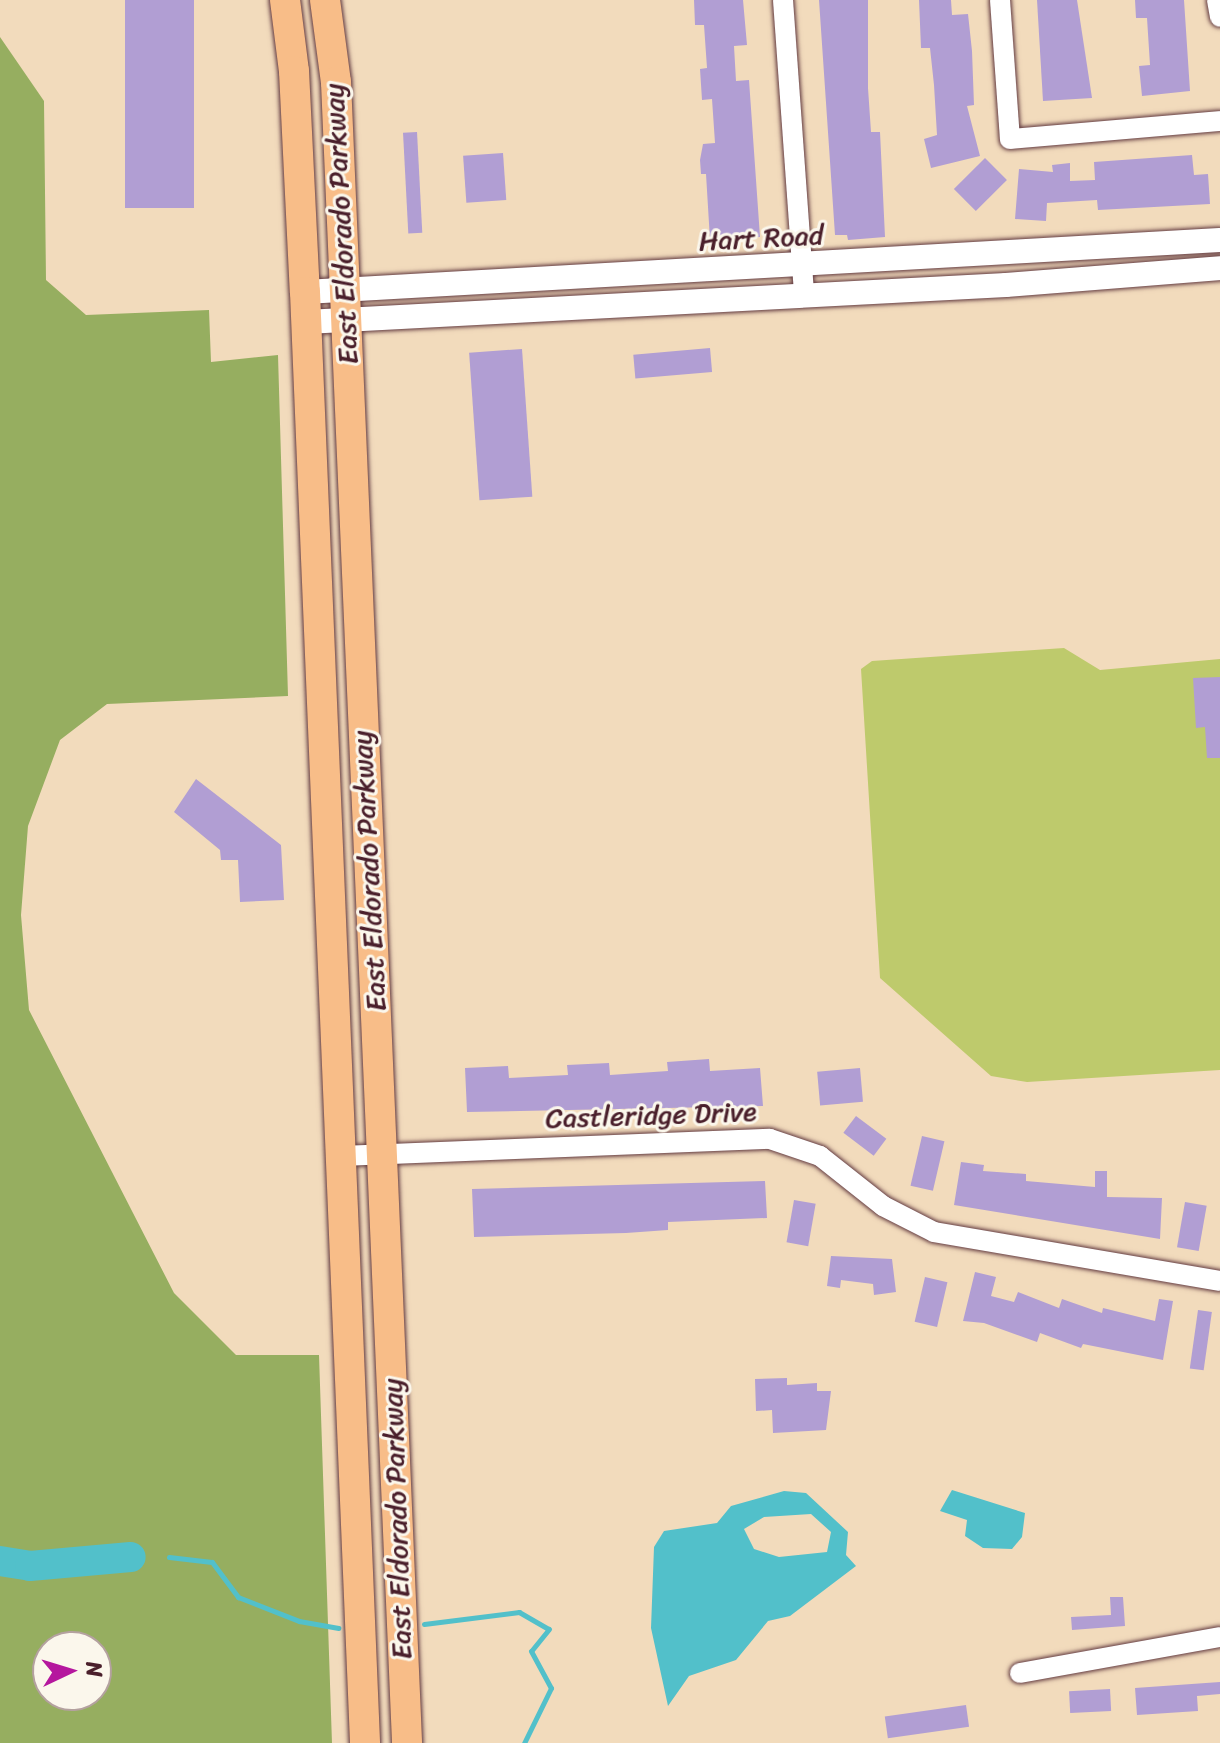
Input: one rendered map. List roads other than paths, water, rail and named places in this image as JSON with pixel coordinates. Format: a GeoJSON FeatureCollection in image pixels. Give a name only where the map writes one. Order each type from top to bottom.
{"type":"FeatureCollection","features":[{"type":"Feature","properties":{"kind":"main road","name":"East Eldorado Parkway"},"geometry":{"type":"LineString","coordinates":[[285,0],[294,71],[305,292],[365,1743]]}},
{"type":"Feature","properties":{"kind":"main road","name":"East Eldorado Parkway"},"geometry":{"type":"LineString","coordinates":[[325,0],[336,82],[407,1743]]}},
{"type":"Feature","properties":{"kind":"street"},"geometry":{"type":"LineString","coordinates":[[783,0],[804,294]]}},
{"type":"Feature","properties":{"kind":"street"},"geometry":{"type":"LineString","coordinates":[[1000,0],[1010,139],[1220,121]]}},
{"type":"Feature","properties":{"kind":"street"},"geometry":{"type":"LineString","coordinates":[[1217,0],[1220,17]]}},
{"type":"Feature","properties":{"kind":"street","name":"Hart Road"},"geometry":{"type":"LineString","coordinates":[[305,292],[1220,240]]}},
{"type":"Feature","properties":{"kind":"street","name":"Hart Road"},"geometry":{"type":"LineString","coordinates":[[306,322],[1220,268]]}},
{"type":"Feature","properties":{"kind":"street"},"geometry":{"type":"LineString","coordinates":[[605,276],[607,306]]}},
{"type":"Feature","properties":{"kind":"street","name":"Castleridge Drive"},"geometry":{"type":"LineString","coordinates":[[341,1156],[770,1139],[820,1156],[883,1206],[934,1232],[1220,1281]]}},
{"type":"Feature","properties":{"kind":"street"},"geometry":{"type":"LineString","coordinates":[[1020,1673],[1220,1637]]}},
{"type":"Feature","properties":{"kind":"water"},"geometry":{"type":"Polygon","coordinates":[[[952,1490],[1025,1513],[1022,1537],[1012,1549],[983,1548],[965,1536],[967,1520],[940,1511],[952,1490]]]}},
{"type":"Feature","properties":{"kind":"water"},"geometry":{"type":"Polygon","coordinates":[[[784,1491],[806,1493],[848,1532],[846,1555],[856,1566],[790,1616],[768,1621],[736,1660],[689,1676],[668,1706],[651,1628],[654,1547],[664,1531],[717,1523],[731,1506],[784,1491]],[[811,1514],[764,1517],[744,1529],[754,1549],[779,1557],[827,1552],[831,1532],[811,1514]]]}},
{"type":"Feature","properties":{"kind":"waterway"},"geometry":{"type":"LineString","coordinates":[[0,1561],[30,1566],[131,1557]]}},
{"type":"Feature","properties":{"kind":"waterway"},"geometry":{"type":"LineString","coordinates":[[169,1557],[212,1562],[238,1597],[299,1621],[338,1628]]}},
{"type":"Feature","properties":{"kind":"waterway"},"geometry":{"type":"LineString","coordinates":[[424,1624],[519,1612],[549,1629],[531,1651],[551,1688],[524,1743]]}}]}
